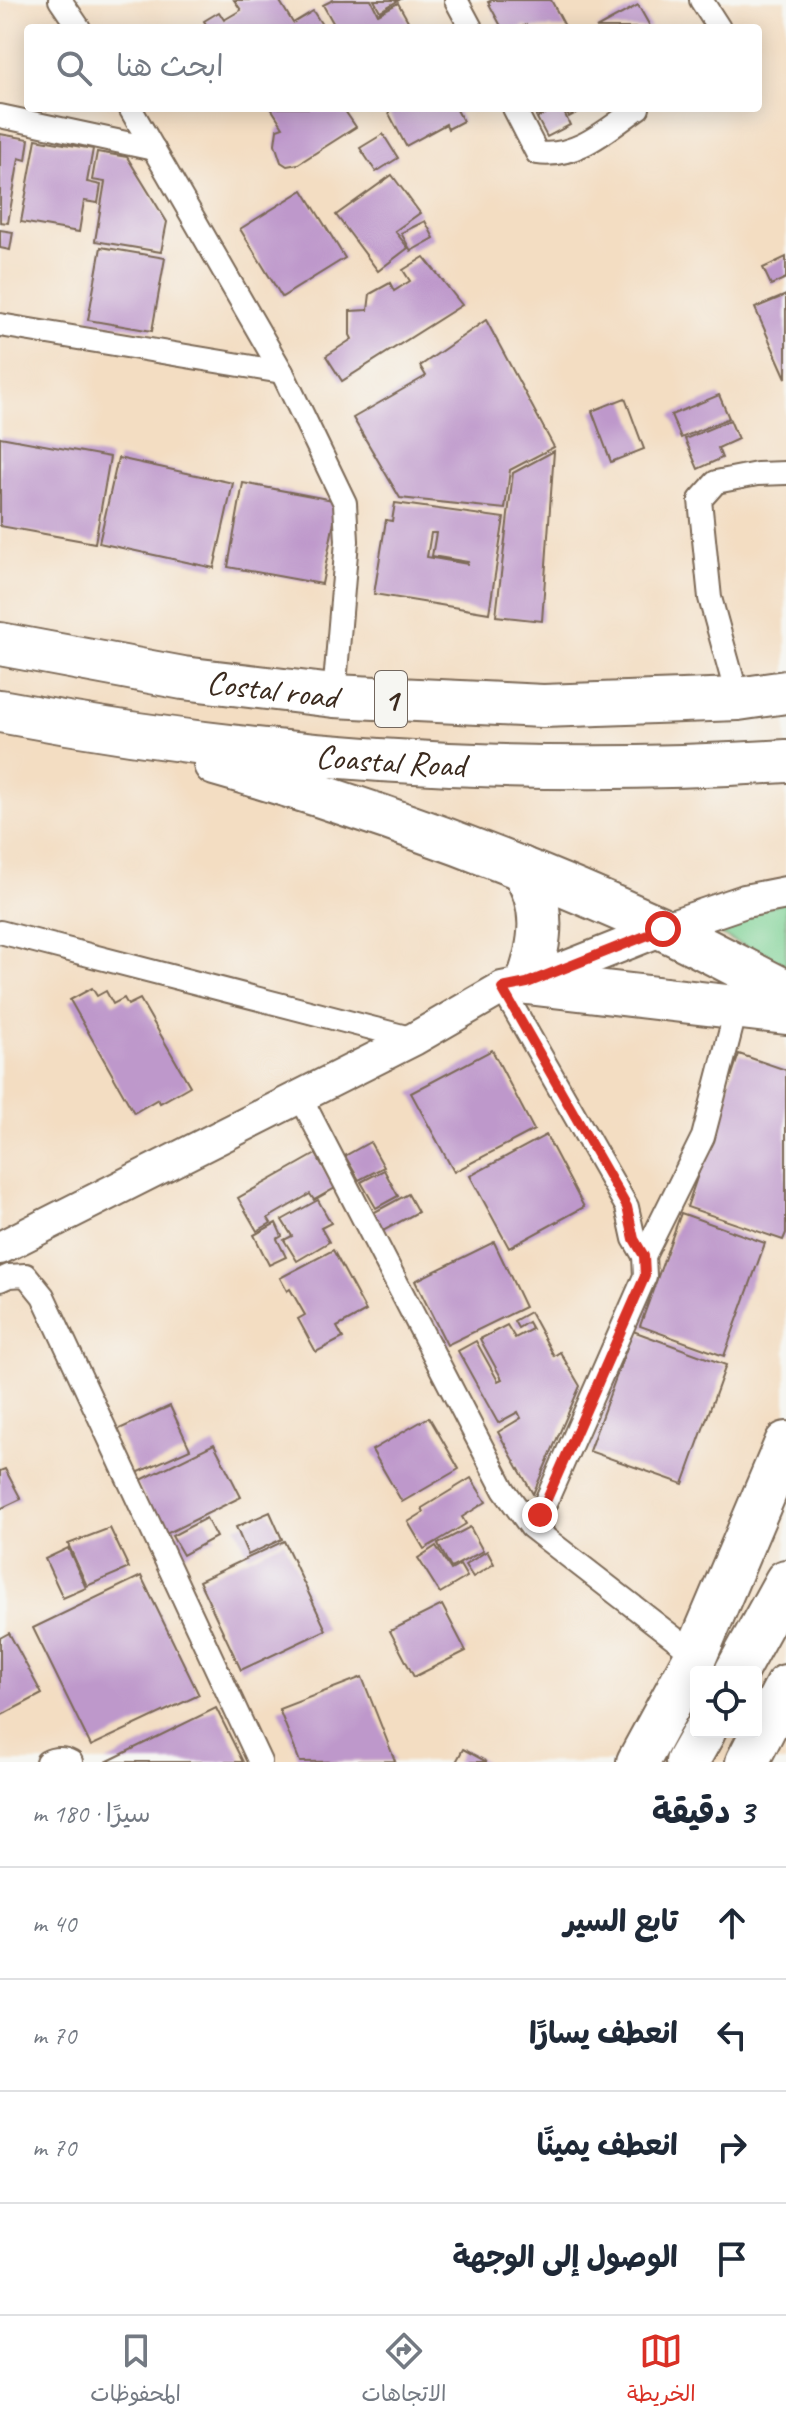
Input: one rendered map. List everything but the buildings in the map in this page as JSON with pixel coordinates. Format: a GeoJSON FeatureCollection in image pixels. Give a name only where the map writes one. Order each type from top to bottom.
{"type":"FeatureCollection","features":[{"type":"Feature","properties":{"kind":"highway","name":"Costal road"},"geometry":{"type":"LineString","coordinates":[[0,644],[183,678],[334,696],[543,706],[738,699],[786,692]]}},
{"type":"Feature","properties":{"kind":"highway","name":"Coastal Road"},"geometry":{"type":"LineString","coordinates":[[0,711],[91,728],[287,753],[465,767],[659,768],[786,761]]}},
{"type":"Feature","properties":{"kind":"highway"},"geometry":{"type":"LineString","coordinates":[[91,728],[402,822],[521,868],[663,929],[786,991]]}},
{"type":"Feature","properties":{"kind":"highway"},"geometry":{"type":"LineString","coordinates":[[521,868],[537,899],[541,920],[540,941],[515,986],[786,1013]]}},
{"type":"Feature","properties":{"kind":"highway"},"geometry":{"type":"LineString","coordinates":[[638,1762],[696,1655],[786,1443]]}},
{"type":"Feature","properties":{"kind":"highway"},"geometry":{"type":"LineString","coordinates":[[739,1666],[786,1581]]}},
{"type":"Feature","properties":{"kind":"highway"},"geometry":{"type":"LineString","coordinates":[[747,1762],[786,1686]]}},
{"type":"Feature","properties":{"kind":"highway"},"geometry":{"type":"LineString","coordinates":[[687,1762],[701,1738]]}},
{"type":"Feature","properties":{"kind":"street"},"geometry":{"type":"LineString","coordinates":[[60,0],[76,24]]}},
{"type":"Feature","properties":{"kind":"street"},"geometry":{"type":"LineString","coordinates":[[456,0],[469,24]]}},
{"type":"Feature","properties":{"kind":"street"},"geometry":{"type":"LineString","coordinates":[[701,0],[716,24]]}},
{"type":"Feature","properties":{"kind":"street"},"geometry":{"type":"LineString","coordinates":[[132,112],[282,372],[345,503],[347,541],[334,696]]}},
{"type":"Feature","properties":{"kind":"street"},"geometry":{"type":"LineString","coordinates":[[516,112],[537,153],[554,156],[588,143],[632,112]]}},
{"type":"Feature","properties":{"kind":"street"},"geometry":{"type":"LineString","coordinates":[[0,116],[154,149]]}},
{"type":"Feature","properties":{"kind":"street"},"geometry":{"type":"LineString","coordinates":[[0,325],[282,372]]}},
{"type":"Feature","properties":{"kind":"street"},"geometry":{"type":"LineString","coordinates":[[738,699],[710,598],[700,500],[716,482],[757,474],[786,473]]}},
{"type":"Feature","properties":{"kind":"street"},"geometry":{"type":"LineString","coordinates":[[0,1248],[515,986],[663,929],[745,901],[786,893]]}},
{"type":"Feature","properties":{"kind":"street"},"geometry":{"type":"LineString","coordinates":[[0,932],[414,1039]]}},
{"type":"Feature","properties":{"kind":"street"},"geometry":{"type":"LineString","coordinates":[[515,986],[627,1207],[634,1239],[644,1256],[645,1276],[540,1515],[542,1535]]}},
{"type":"Feature","properties":{"kind":"street"},"geometry":{"type":"LineString","coordinates":[[644,1256],[703,1137],[737,1006]]}},
{"type":"Feature","properties":{"kind":"street"},"geometry":{"type":"LineString","coordinates":[[300,1096],[504,1490],[531,1527],[696,1655]]}},
{"type":"Feature","properties":{"kind":"street"},"geometry":{"type":"LineString","coordinates":[[0,1280],[26,1275],[43,1296],[260,1762]]}},
{"type":"Feature","properties":{"kind":"street"},"geometry":{"type":"LineString","coordinates":[[47,1762],[67,1759],[71,1762]]}},
{"type":"Feature","properties":{"kind":"green space"},"geometry":{"type":"Polygon","coordinates":[[[786,901],[786,966],[711,930],[711,924],[786,901]]]}},
{"type":"Feature","properties":{"kind":"route"},"geometry":{"type":"LineString","coordinates":[[540,1515],[645,1276],[644,1256],[634,1239],[627,1207],[502,988],[527,983],[663,929]]}}]}
